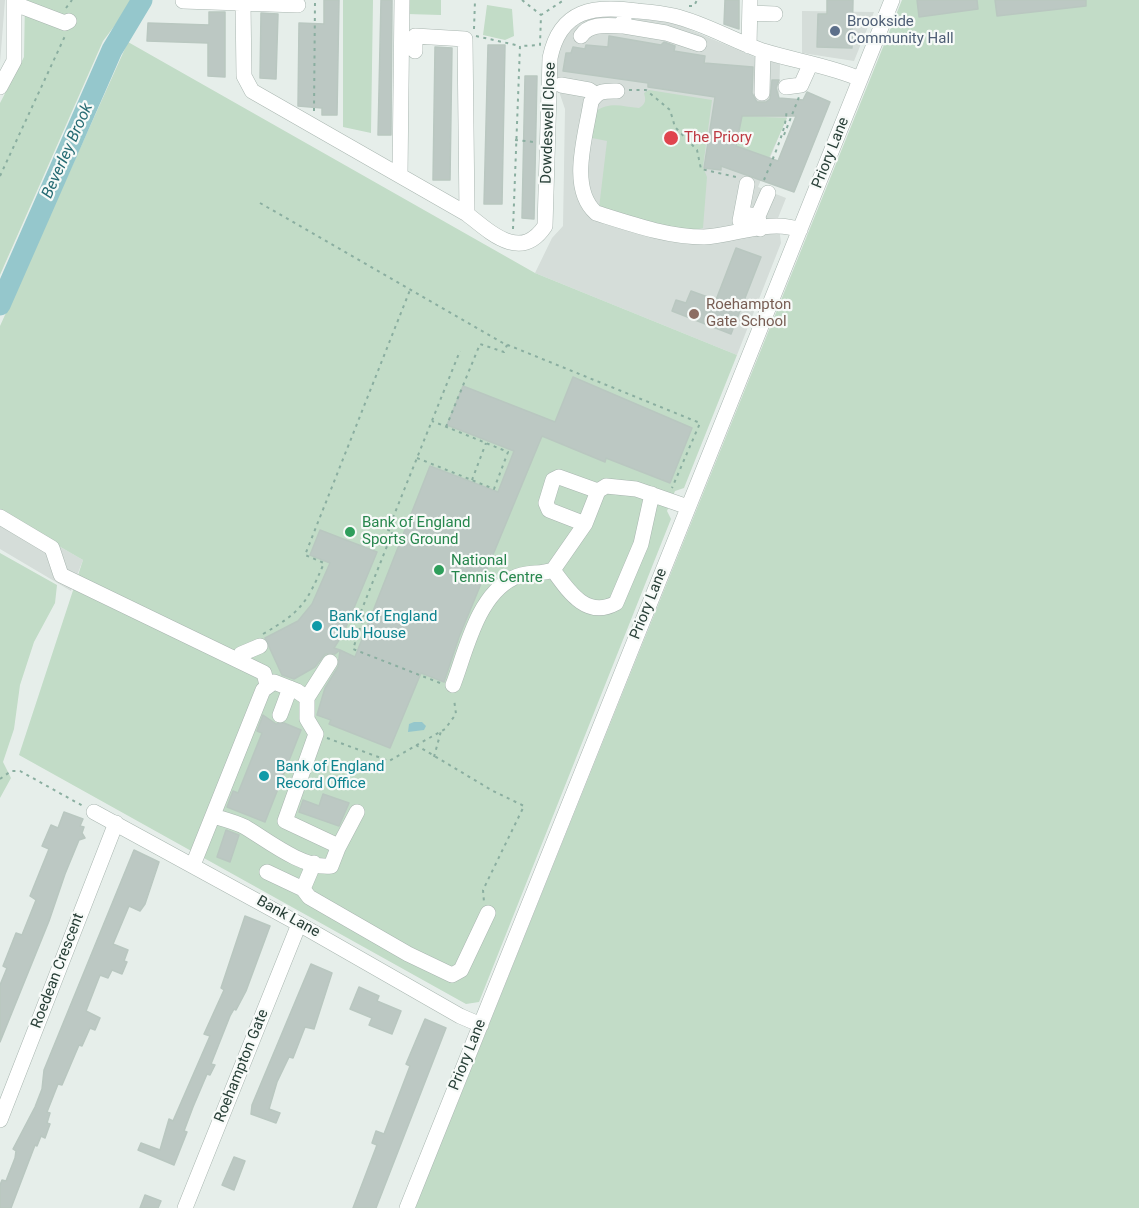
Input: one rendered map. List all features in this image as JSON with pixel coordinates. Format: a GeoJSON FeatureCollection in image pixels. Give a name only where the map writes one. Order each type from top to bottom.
{"type":"FeatureCollection","features":[{"type":"Feature","properties":{"kind":"street"},"geometry":{"type":"LineString","coordinates":[[400,175],[402,0]]}},
{"type":"Feature","properties":{"kind":"street","name":"Priory Lane"},"geometry":{"type":"LineString","coordinates":[[406,1208],[892,0]]}},
{"type":"Feature","properties":{"kind":"street"},"geometry":{"type":"LineString","coordinates":[[183,1],[298,5]]}},
{"type":"Feature","properties":{"kind":"street","name":"Dowdeswell Close"},"geometry":{"type":"LineString","coordinates":[[243,3],[244,76],[247,86],[467,214],[498,238],[516,243],[529,242],[538,236],[545,226],[547,89],[553,42],[562,28],[576,15],[597,9],[625,9],[674,16],[756,48],[860,79]]}},
{"type":"Feature","properties":{"kind":"street"},"geometry":{"type":"LineString","coordinates":[[0,87],[14,61],[14,4],[67,22]]}},
{"type":"Feature","properties":{"kind":"street"},"geometry":{"type":"LineString","coordinates":[[762,93],[750,7],[775,14]]}},
{"type":"Feature","properties":{"kind":"street"},"geometry":{"type":"LineString","coordinates":[[624,26],[625,9]]}},
{"type":"Feature","properties":{"kind":"street"},"geometry":{"type":"LineString","coordinates":[[581,36],[585,29],[595,26],[624,26],[666,33],[699,44]]}},
{"type":"Feature","properties":{"kind":"street"},"geometry":{"type":"LineString","coordinates":[[415,51],[415,36],[465,39],[467,214]]}},
{"type":"Feature","properties":{"kind":"street"},"geometry":{"type":"LineString","coordinates":[[793,86],[810,65]]}},
{"type":"Feature","properties":{"kind":"street"},"geometry":{"type":"LineString","coordinates":[[561,85],[589,90],[596,94]]}},
{"type":"Feature","properties":{"kind":"street"},"geometry":{"type":"LineString","coordinates":[[618,91],[604,90],[596,94],[591,102],[581,168],[588,205],[596,213],[672,234],[692,236],[759,222]]}},
{"type":"Feature","properties":{"kind":"street"},"geometry":{"type":"LineString","coordinates":[[747,184],[741,218],[800,230]]}},
{"type":"Feature","properties":{"kind":"street"},"geometry":{"type":"LineString","coordinates":[[759,222],[768,193]]}},
{"type":"Feature","properties":{"kind":"street"},"geometry":{"type":"LineString","coordinates":[[585,524],[549,510],[546,503],[554,480],[560,477],[598,491]]}},
{"type":"Feature","properties":{"kind":"street"},"geometry":{"type":"LineString","coordinates":[[453,685],[490,598],[520,575],[553,570],[585,524],[598,491],[606,486],[618,485],[688,507]]}},
{"type":"Feature","properties":{"kind":"street"},"geometry":{"type":"LineString","coordinates":[[553,570],[580,603],[592,608],[607,608],[616,603],[641,544],[652,494]]}},
{"type":"Feature","properties":{"kind":"street"},"geometry":{"type":"LineString","coordinates":[[0,517],[52,548],[61,574],[264,673],[267,685],[193,865]]}},
{"type":"Feature","properties":{"kind":"street"},"geometry":{"type":"LineString","coordinates":[[239,660],[241,654],[260,646]]}},
{"type":"Feature","properties":{"kind":"street"},"geometry":{"type":"LineString","coordinates":[[330,662],[307,698],[306,719],[316,734],[285,821],[338,848]]}},
{"type":"Feature","properties":{"kind":"street"},"geometry":{"type":"LineString","coordinates":[[267,685],[274,682],[307,698]]}},
{"type":"Feature","properties":{"kind":"street"},"geometry":{"type":"LineString","coordinates":[[280,715],[290,688]]}},
{"type":"Feature","properties":{"kind":"street","name":"Bank Lane"},"geometry":{"type":"LineString","coordinates":[[94,812],[299,924],[460,1016],[481,1025]]}},
{"type":"Feature","properties":{"kind":"street"},"geometry":{"type":"LineString","coordinates":[[213,816],[245,827],[268,840],[274,848],[314,863],[331,866],[357,812]]}},
{"type":"Feature","properties":{"kind":"street","name":"Roedean Crescent"},"geometry":{"type":"LineString","coordinates":[[0,1120],[116,823]]}},
{"type":"Feature","properties":{"kind":"street"},"geometry":{"type":"LineString","coordinates":[[303,889],[314,863]]}},
{"type":"Feature","properties":{"kind":"street"},"geometry":{"type":"LineString","coordinates":[[267,872],[303,889],[309,897],[408,954],[452,975],[461,970],[488,913]]}},
{"type":"Feature","properties":{"kind":"street","name":"Roehampton Gate"},"geometry":{"type":"LineString","coordinates":[[185,1208],[299,924]]}},
{"type":"Feature","properties":{"kind":"path"},"geometry":{"type":"LineString","coordinates":[[314,126],[315,0]]}},
{"type":"Feature","properties":{"kind":"path"},"geometry":{"type":"LineString","coordinates":[[475,0],[474,35],[520,46],[540,45],[541,15]]}},
{"type":"Feature","properties":{"kind":"path"},"geometry":{"type":"LineString","coordinates":[[522,0],[541,15]]}},
{"type":"Feature","properties":{"kind":"path"},"geometry":{"type":"LineString","coordinates":[[541,15],[564,0]]}},
{"type":"Feature","properties":{"kind":"path"},"geometry":{"type":"LineString","coordinates":[[0,176],[68,29],[67,22]]}},
{"type":"Feature","properties":{"kind":"path"},"geometry":{"type":"LineString","coordinates":[[504,228],[513,233],[520,46]]}},
{"type":"Feature","properties":{"kind":"path"},"geometry":{"type":"LineString","coordinates":[[784,135],[798,101],[793,86]]}},
{"type":"Feature","properties":{"kind":"path"},"geometry":{"type":"LineString","coordinates":[[618,91],[646,90],[670,110],[675,127],[697,150],[701,170],[735,176],[747,184]]}},
{"type":"Feature","properties":{"kind":"path"},"geometry":{"type":"LineString","coordinates":[[768,193],[760,189],[781,139],[788,117],[786,110]]}},
{"type":"Feature","properties":{"kind":"path"},"geometry":{"type":"LineString","coordinates":[[515,140],[538,142]]}},
{"type":"Feature","properties":{"kind":"path"},"geometry":{"type":"LineString","coordinates":[[260,203],[507,345],[700,423],[667,499]]}},
{"type":"Feature","properties":{"kind":"path"},"geometry":{"type":"LineString","coordinates":[[260,646],[258,640],[261,635],[290,618],[308,599],[324,563],[305,555],[410,290]]}},
{"type":"Feature","properties":{"kind":"path"},"geometry":{"type":"LineString","coordinates":[[446,427],[480,344],[504,352],[507,345]]}},
{"type":"Feature","properties":{"kind":"path"},"geometry":{"type":"LineString","coordinates":[[316,734],[389,761],[446,729],[456,714],[453,685],[444,685],[353,649],[364,616],[360,614],[393,531],[388,530],[460,351]]}},
{"type":"Feature","properties":{"kind":"path"},"geometry":{"type":"LineString","coordinates":[[417,458],[494,489],[508,452],[432,421]]}},
{"type":"Feature","properties":{"kind":"path"},"geometry":{"type":"LineString","coordinates":[[472,480],[486,443]]}},
{"type":"Feature","properties":{"kind":"path"},"geometry":{"type":"LineString","coordinates":[[434,757],[441,731]]}},
{"type":"Feature","properties":{"kind":"path"},"geometry":{"type":"LineString","coordinates":[[416,745],[524,806],[483,890],[488,913]]}},
{"type":"Feature","properties":{"kind":"path"},"geometry":{"type":"LineString","coordinates":[[0,779],[11,771],[20,771],[94,812]]}},
{"type":"Feature","properties":{"kind":"shaded area"},"geometry":{"type":"Polygon","coordinates":[[[0,0],[5,0],[0,63],[0,0]]]}},
{"type":"Feature","properties":{"kind":"shaded area"},"geometry":{"type":"Polygon","coordinates":[[[802,11],[874,12],[854,61],[802,53],[802,11]]]}},
{"type":"Feature","properties":{"kind":"shaded area","name":"The Priory"},"geometry":{"type":"Polygon","coordinates":[[[591,15],[672,22],[757,58],[780,64],[779,98],[791,99],[791,107],[758,187],[786,198],[778,218],[781,243],[737,355],[535,273],[552,238],[563,226],[565,109],[555,80],[557,52],[564,34],[591,15]]]}},
{"type":"Feature","properties":{"kind":"shaded area"},"geometry":{"type":"Polygon","coordinates":[[[0,512],[83,560],[71,591],[0,549],[0,512]]]}},
{"type":"Feature","properties":{"kind":"green space"},"geometry":{"type":"Polygon","coordinates":[[[25,0],[134,0],[103,41],[0,275],[0,103],[24,57],[25,0]]]}},
{"type":"Feature","properties":{"kind":"green space"},"geometry":{"type":"Polygon","coordinates":[[[343,0],[373,0],[371,133],[343,127],[343,0]]]}},
{"type":"Feature","properties":{"kind":"green space"},"geometry":{"type":"Polygon","coordinates":[[[407,0],[441,0],[441,15],[407,14],[407,0]]]}},
{"type":"Feature","properties":{"kind":"green space"},"geometry":{"type":"Polygon","coordinates":[[[902,0],[1139,0],[1139,1208],[415,1208],[902,0]]]}},
{"type":"Feature","properties":{"kind":"green space"},"geometry":{"type":"Polygon","coordinates":[[[487,5],[512,9],[514,36],[505,40],[483,35],[487,5]]]}},
{"type":"Feature","properties":{"kind":"green space","name":"Bank of England Sports Ground"},"geometry":{"type":"Polygon","coordinates":[[[128,42],[535,273],[737,355],[684,488],[675,491],[667,511],[671,519],[479,1002],[466,1004],[19,755],[83,560],[0,512],[0,326],[128,42]]]}},
{"type":"Feature","properties":{"kind":"green space"},"geometry":{"type":"Polygon","coordinates":[[[649,90],[712,100],[703,167],[707,177],[703,228],[663,229],[599,208],[607,141],[592,138],[596,111],[612,105],[639,108],[645,102],[644,93],[649,90]]]}},
{"type":"Feature","properties":{"kind":"green space"},"geometry":{"type":"Polygon","coordinates":[[[742,116],[787,118],[769,158],[736,146],[742,116]]]}},
{"type":"Feature","properties":{"kind":"green space"},"geometry":{"type":"Polygon","coordinates":[[[0,553],[57,585],[55,603],[34,642],[20,685],[14,729],[3,762],[11,778],[0,798],[0,553]]]}},
{"type":"Feature","properties":{"kind":"water"},"geometry":{"type":"Polygon","coordinates":[[[422,722],[426,726],[424,730],[408,732],[409,724],[422,722]]]}},
{"type":"Feature","properties":{"kind":"building"},"geometry":{"type":"Polygon","coordinates":[[[324,0],[339,0],[337,115],[322,115],[322,108],[298,106],[299,23],[324,24],[324,0]]]}},
{"type":"Feature","properties":{"kind":"building"},"geometry":{"type":"Polygon","coordinates":[[[381,0],[392,0],[391,135],[378,135],[381,0]]]}},
{"type":"Feature","properties":{"kind":"building"},"geometry":{"type":"Polygon","coordinates":[[[725,0],[739,0],[739,29],[724,24],[725,0]]]}},
{"type":"Feature","properties":{"kind":"building","name":"Brookside Community Hall"},"geometry":{"type":"Polygon","coordinates":[[[827,0],[853,0],[852,48],[817,47],[818,14],[827,14],[827,0]]]}},
{"type":"Feature","properties":{"kind":"building"},"geometry":{"type":"Polygon","coordinates":[[[917,0],[977,0],[978,9],[919,17],[917,0]]]}},
{"type":"Feature","properties":{"kind":"building"},"geometry":{"type":"Polygon","coordinates":[[[995,0],[1086,0],[1086,6],[997,16],[995,0]]]}},
{"type":"Feature","properties":{"kind":"building"},"geometry":{"type":"Polygon","coordinates":[[[209,12],[225,12],[225,77],[208,76],[208,43],[147,41],[148,23],[209,25],[209,12]]]}},
{"type":"Feature","properties":{"kind":"building"},"geometry":{"type":"Polygon","coordinates":[[[261,13],[278,14],[276,79],[260,78],[261,13]]]}},
{"type":"Feature","properties":{"kind":"building"},"geometry":{"type":"Polygon","coordinates":[[[609,36],[661,45],[664,42],[675,46],[674,51],[705,56],[704,63],[753,67],[752,93],[757,102],[766,102],[770,99],[772,80],[779,80],[776,88],[779,98],[803,100],[807,92],[830,102],[794,192],[721,166],[721,170],[704,168],[715,97],[648,87],[648,83],[563,71],[566,53],[571,53],[573,47],[585,49],[586,45],[608,47],[609,36]],[[742,116],[736,146],[778,161],[796,116],[742,116]]]}},
{"type":"Feature","properties":{"kind":"building"},"geometry":{"type":"Polygon","coordinates":[[[488,45],[505,45],[502,204],[484,204],[488,45]]]}},
{"type":"Feature","properties":{"kind":"building"},"geometry":{"type":"Polygon","coordinates":[[[435,47],[452,48],[450,180],[433,180],[435,47]]]}},
{"type":"Feature","properties":{"kind":"building"},"geometry":{"type":"Polygon","coordinates":[[[525,76],[537,76],[534,219],[522,218],[525,76]]]}},
{"type":"Feature","properties":{"kind":"building"},"geometry":{"type":"Polygon","coordinates":[[[736,248],[761,257],[731,334],[672,311],[676,300],[686,303],[691,291],[716,300],[736,248]]]}},
{"type":"Feature","properties":{"kind":"building","name":"National Tennis Centre"},"geometry":{"type":"Polygon","coordinates":[[[573,377],[692,428],[670,483],[606,458],[605,462],[542,436],[459,637],[444,682],[421,673],[390,748],[329,724],[331,720],[317,715],[325,688],[338,667],[340,650],[355,657],[430,466],[498,492],[514,451],[447,425],[463,386],[555,422],[573,377]]]}},
{"type":"Feature","properties":{"kind":"building","name":"Bank of England Club House"},"geometry":{"type":"Polygon","coordinates":[[[320,530],[377,552],[344,632],[334,648],[340,650],[335,654],[325,654],[315,667],[294,679],[282,675],[265,638],[298,621],[312,604],[330,563],[310,555],[320,530]]]}},
{"type":"Feature","properties":{"kind":"building","name":"Bank of England Record Office"},"geometry":{"type":"Polygon","coordinates":[[[263,715],[276,724],[284,723],[301,730],[265,822],[227,807],[233,791],[238,793],[262,733],[257,731],[263,715]]]}},
{"type":"Feature","properties":{"kind":"building"},"geometry":{"type":"Polygon","coordinates":[[[323,794],[349,803],[339,826],[299,812],[303,800],[319,806],[323,794]]]}},
{"type":"Feature","properties":{"kind":"building"},"geometry":{"type":"Polygon","coordinates":[[[64,812],[83,819],[80,826],[84,827],[82,833],[85,838],[79,840],[0,1042],[0,985],[7,968],[3,966],[16,933],[22,935],[36,900],[30,896],[49,849],[42,846],[51,825],[58,828],[64,812]]]}},
{"type":"Feature","properties":{"kind":"building"},"geometry":{"type":"Polygon","coordinates":[[[226,830],[239,835],[230,862],[217,857],[226,830]]]}},
{"type":"Feature","properties":{"kind":"building"},"geometry":{"type":"Polygon","coordinates":[[[134,850],[159,862],[145,904],[140,911],[129,906],[113,944],[128,950],[124,961],[127,962],[122,974],[112,970],[108,978],[100,975],[86,1011],[100,1018],[95,1030],[90,1028],[82,1046],[79,1045],[62,1085],[58,1084],[47,1112],[50,1113],[47,1123],[50,1124],[45,1138],[41,1136],[37,1146],[35,1145],[11,1208],[0,1208],[0,1185],[2,1180],[6,1181],[15,1158],[16,1151],[13,1149],[35,1107],[42,1089],[44,1070],[134,850]]]}},
{"type":"Feature","properties":{"kind":"building"},"geometry":{"type":"Polygon","coordinates":[[[245,916],[270,926],[246,991],[236,1010],[234,1009],[230,1016],[211,1064],[215,1065],[210,1075],[207,1074],[193,1107],[184,1131],[187,1132],[174,1165],[138,1150],[141,1143],[160,1150],[169,1119],[173,1121],[210,1036],[204,1034],[224,990],[221,988],[245,916]]]}},
{"type":"Feature","properties":{"kind":"building"},"geometry":{"type":"Polygon","coordinates":[[[311,964],[332,973],[314,1029],[305,1027],[293,1058],[289,1057],[277,1082],[269,1109],[280,1113],[276,1123],[251,1114],[252,1105],[311,964]]]}},
{"type":"Feature","properties":{"kind":"building"},"geometry":{"type":"Polygon","coordinates":[[[359,987],[379,996],[377,1001],[401,1011],[392,1034],[369,1025],[372,1018],[350,1009],[359,987]]]}},
{"type":"Feature","properties":{"kind":"building"},"geometry":{"type":"Polygon","coordinates":[[[425,1019],[446,1028],[376,1208],[353,1208],[377,1145],[372,1143],[376,1131],[384,1134],[410,1066],[406,1064],[425,1019]]]}},
{"type":"Feature","properties":{"kind":"building"},"geometry":{"type":"Polygon","coordinates":[[[234,1157],[245,1161],[234,1190],[222,1185],[234,1157]]]}},
{"type":"Feature","properties":{"kind":"building"},"geometry":{"type":"Polygon","coordinates":[[[145,1195],[161,1201],[158,1208],[140,1208],[145,1195]]]}},
{"type":"Feature","properties":{"kind":"waterway","name":"Beverley Brook"},"geometry":{"type":"LineString","coordinates":[[0,305],[112,50],[142,0]]}},
{"type":"Feature","properties":{"kind":"place","name":"Brookside Community Hall"},"geometry":{"type":"Point","coordinates":[835,31]}},
{"type":"Feature","properties":{"kind":"place","name":"The Priory"},"geometry":{"type":"Point","coordinates":[671,138]}},
{"type":"Feature","properties":{"kind":"place","name":"Roehampton Gate School"},"geometry":{"type":"Point","coordinates":[694,314]}},
{"type":"Feature","properties":{"kind":"place","name":"Bank of England Sports Ground"},"geometry":{"type":"Point","coordinates":[350,532]}},
{"type":"Feature","properties":{"kind":"place","name":"National Tennis Centre"},"geometry":{"type":"Point","coordinates":[439,570]}},
{"type":"Feature","properties":{"kind":"place","name":"Bank of England Club House"},"geometry":{"type":"Point","coordinates":[317,626]}},
{"type":"Feature","properties":{"kind":"place","name":"Bank of England Record Office"},"geometry":{"type":"Point","coordinates":[264,776]}}]}
